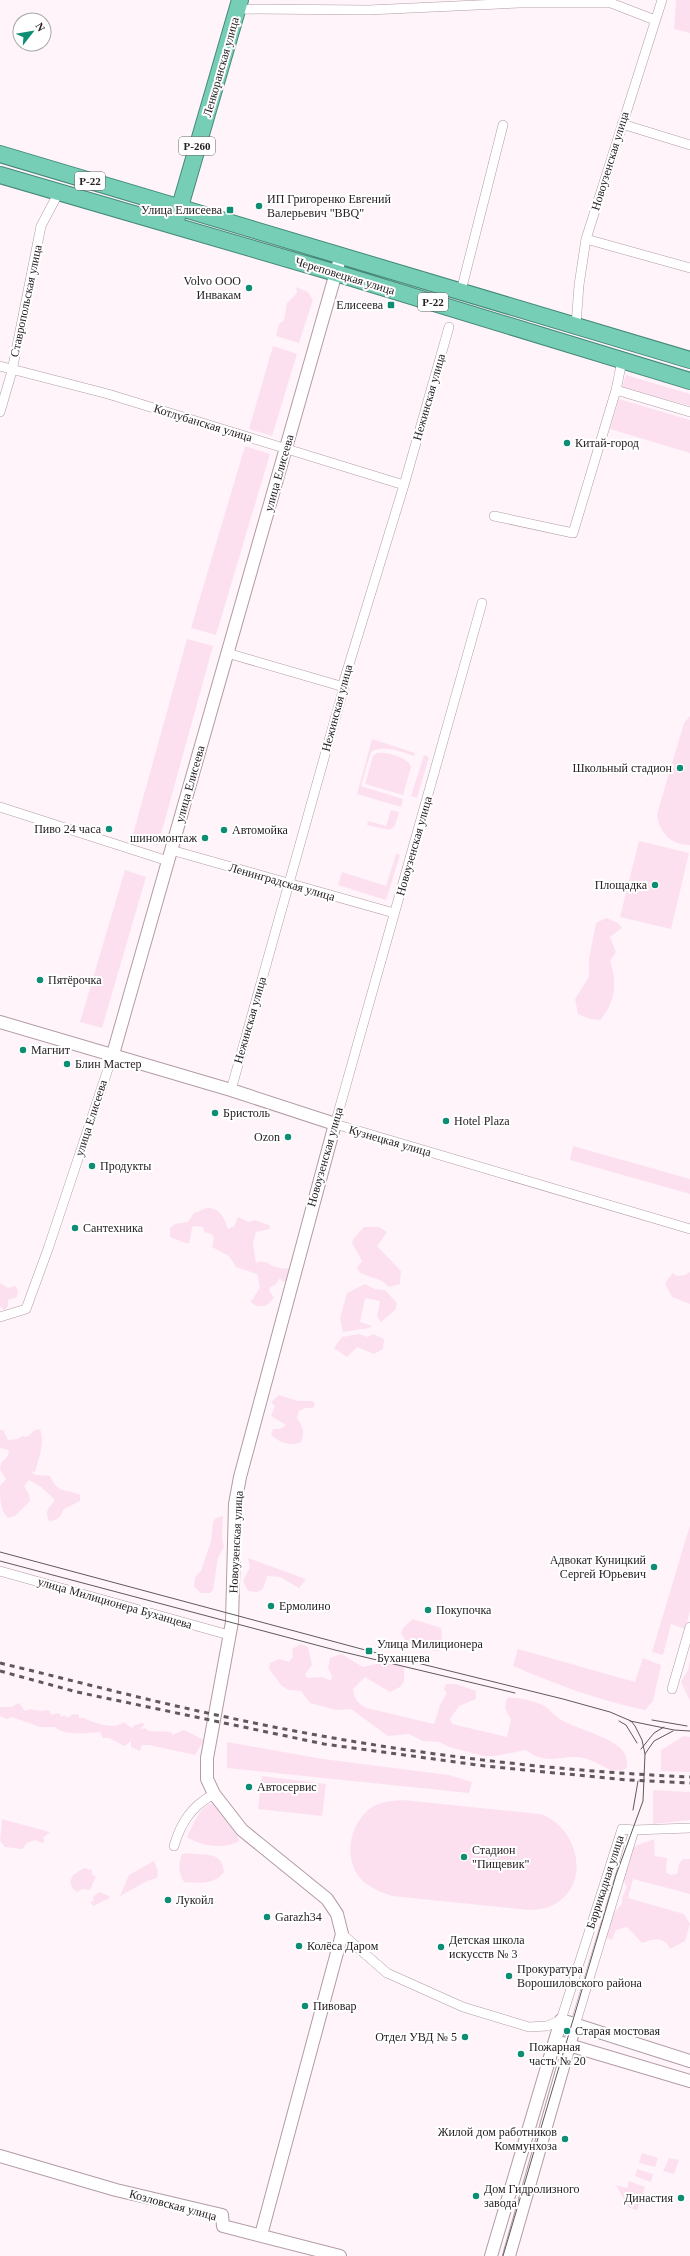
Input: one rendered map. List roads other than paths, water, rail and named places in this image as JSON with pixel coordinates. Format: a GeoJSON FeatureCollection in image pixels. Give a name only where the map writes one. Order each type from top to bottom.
{"type":"FeatureCollection","features":[{"type":"Feature","properties":{"kind":"highway","name":"Ленкоранская улица"},"geometry":{"type":"LineString","coordinates":[[174,226],[239,4]]}},
{"type":"Feature","properties":{"kind":"highway","name":"Череповецкая улица"},"geometry":{"type":"LineString","coordinates":[[0,154],[690,360]]}},
{"type":"Feature","properties":{"kind":"highway","name":"Череповецкая улица"},"geometry":{"type":"LineString","coordinates":[[0,175],[336,273],[690,381]]}},
{"type":"Feature","properties":{"kind":"street","name":"Новоузенская улица"},"geometry":{"type":"LineString","coordinates":[[576,325],[579,285],[586,239],[662,0]]}},
{"type":"Feature","properties":{"kind":"street"},"geometry":{"type":"LineString","coordinates":[[239,4],[369,10],[519,3],[612,2],[656,20]]}},
{"type":"Feature","properties":{"kind":"street"},"geometry":{"type":"LineString","coordinates":[[622,124],[690,145]]}},
{"type":"Feature","properties":{"kind":"street"},"geometry":{"type":"LineString","coordinates":[[461,291],[503,125]]}},
{"type":"Feature","properties":{"kind":"street","name":"Ставропольская улица"},"geometry":{"type":"LineString","coordinates":[[0,412],[12,370],[41,226],[59,192]]}},
{"type":"Feature","properties":{"kind":"street"},"geometry":{"type":"LineString","coordinates":[[586,239],[690,268]]}},
{"type":"Feature","properties":{"kind":"street","name":"улица Елисеева"},"geometry":{"type":"LineString","coordinates":[[0,1317],[26,1309],[48,1249],[112,1054],[287,448],[341,255]]}},
{"type":"Feature","properties":{"kind":"street","name":"Нежинская улица"},"geometry":{"type":"LineString","coordinates":[[230,1090],[344,687],[343,684],[404,485],[449,327]]}},
{"type":"Feature","properties":{"kind":"street"},"geometry":{"type":"LineString","coordinates":[[494,516],[573,533],[616,390],[622,361]]}},
{"type":"Feature","properties":{"kind":"street","name":"Котлубанская улица"},"geometry":{"type":"LineString","coordinates":[[0,366],[108,394],[404,485]]}},
{"type":"Feature","properties":{"kind":"street"},"geometry":{"type":"LineString","coordinates":[[616,390],[690,412]]}},
{"type":"Feature","properties":{"kind":"street","name":"Новоузенская улица"},"geometry":{"type":"LineString","coordinates":[[342,1934],[337,1914],[327,1899],[242,1830],[214,1794],[207,1779],[207,1758],[229,1635],[233,1603],[235,1504],[240,1476],[335,1124],[482,603]]}},
{"type":"Feature","properties":{"kind":"street"},"geometry":{"type":"LineString","coordinates":[[227,653],[344,687]]}},
{"type":"Feature","properties":{"kind":"street","name":"Ленинградская улица"},"geometry":{"type":"LineString","coordinates":[[0,807],[169,856],[394,913]]}},
{"type":"Feature","properties":{"kind":"street","name":"Кузнецкая улица"},"geometry":{"type":"LineString","coordinates":[[0,1022],[112,1054],[335,1124],[690,1229]]}},
{"type":"Feature","properties":{"kind":"street","name":"улица Милиционера Буханцева"},"geometry":{"type":"LineString","coordinates":[[0,1570],[229,1635]]}},
{"type":"Feature","properties":{"kind":"street"},"geometry":{"type":"LineString","coordinates":[[672,1689],[690,1627]]}},
{"type":"Feature","properties":{"kind":"street"},"geometry":{"type":"LineString","coordinates":[[174,1846],[186,1817],[199,1802],[214,1794]]}},
{"type":"Feature","properties":{"kind":"street"},"geometry":{"type":"LineString","coordinates":[[634,1830],[690,1828]]}},
{"type":"Feature","properties":{"kind":"street","name":"Баррикадная улица"},"geometry":{"type":"LineString","coordinates":[[491,2256],[561,2020],[622,1829],[634,1830],[575,2025],[509,2256]]}},
{"type":"Feature","properties":{"kind":"street"},"geometry":{"type":"LineString","coordinates":[[261,2235],[342,1934],[387,1973],[463,2007],[529,2027],[547,2026],[561,2020],[690,2061]]}},
{"type":"Feature","properties":{"kind":"street"},"geometry":{"type":"LineString","coordinates":[[556,2040],[690,2081]]}},
{"type":"Feature","properties":{"kind":"street","name":"Козловская улица"},"geometry":{"type":"LineString","coordinates":[[0,2156],[116,2190],[222,2215],[223,2226],[340,2256]]}},
{"type":"Feature","properties":{"kind":"tram line"},"geometry":{"type":"LineString","coordinates":[[0,1552],[369,1651],[563,1699],[610,1712],[631,1721],[635,1726],[642,1740],[645,1754],[643,1801],[616,1875],[503,2256]]}},
{"type":"Feature","properties":{"kind":"tram line"},"geometry":{"type":"LineString","coordinates":[[0,1561],[335,1650],[515,1693]]}},
{"type":"Feature","properties":{"kind":"tram line"},"geometry":{"type":"LineString","coordinates":[[652,1720],[687,1726]]}},
{"type":"Feature","properties":{"kind":"tram line"},"geometry":{"type":"LineString","coordinates":[[619,1721],[626,1725],[637,1743]]}},
{"type":"Feature","properties":{"kind":"tram line"},"geometry":{"type":"LineString","coordinates":[[630,1721],[674,1730],[690,1731]]}},
{"type":"Feature","properties":{"kind":"tram line"},"geometry":{"type":"LineString","coordinates":[[641,1749],[654,1733],[664,1727]]}},
{"type":"Feature","properties":{"kind":"tram line"},"geometry":{"type":"LineString","coordinates":[[645,1754],[654,1741],[673,1731]]}},
{"type":"Feature","properties":{"kind":"tram line"},"geometry":{"type":"LineString","coordinates":[[633,1810],[638,1781]]}},
{"type":"Feature","properties":{"kind":"railway"},"geometry":{"type":"LineString","coordinates":[[0,1663],[198,1711],[283,1729],[399,1749],[515,1764],[632,1774],[690,1777]]}},
{"type":"Feature","properties":{"kind":"railway"},"geometry":{"type":"LineString","coordinates":[[0,1671],[77,1692],[324,1744],[485,1766],[627,1780],[690,1783]]}},
{"type":"Feature","properties":{"kind":"place","name":"ИП Григоренко Евгений Валерьевич \"BBQ\""},"geometry":{"type":"Point","coordinates":[259,206]}},
{"type":"Feature","properties":{"kind":"place","name":"Улица Елисеева"},"geometry":{"type":"Point","coordinates":[230,210]}},
{"type":"Feature","properties":{"kind":"place","name":"Volvo ООО Инвакам"},"geometry":{"type":"Point","coordinates":[249,288]}},
{"type":"Feature","properties":{"kind":"place","name":"Елисеева"},"geometry":{"type":"Point","coordinates":[391,305]}},
{"type":"Feature","properties":{"kind":"place","name":"Китай-город"},"geometry":{"type":"Point","coordinates":[567,443]}},
{"type":"Feature","properties":{"kind":"place","name":"Школьный стадион"},"geometry":{"type":"Point","coordinates":[680,768]}},
{"type":"Feature","properties":{"kind":"place","name":"Пиво 24 часа"},"geometry":{"type":"Point","coordinates":[109,829]}},
{"type":"Feature","properties":{"kind":"place","name":"Автомойка"},"geometry":{"type":"Point","coordinates":[224,830]}},
{"type":"Feature","properties":{"kind":"place","name":"шиномонтаж"},"geometry":{"type":"Point","coordinates":[205,838]}},
{"type":"Feature","properties":{"kind":"place","name":"Площадка"},"geometry":{"type":"Point","coordinates":[655,885]}},
{"type":"Feature","properties":{"kind":"place","name":"Пятёрочка"},"geometry":{"type":"Point","coordinates":[40,980]}},
{"type":"Feature","properties":{"kind":"place","name":"Магнит"},"geometry":{"type":"Point","coordinates":[23,1050]}},
{"type":"Feature","properties":{"kind":"place","name":"Блин Мастер"},"geometry":{"type":"Point","coordinates":[67,1064]}},
{"type":"Feature","properties":{"kind":"place","name":"Бристоль"},"geometry":{"type":"Point","coordinates":[215,1113]}},
{"type":"Feature","properties":{"kind":"place","name":"Hotel Plaza"},"geometry":{"type":"Point","coordinates":[446,1121]}},
{"type":"Feature","properties":{"kind":"place","name":"Ozon"},"geometry":{"type":"Point","coordinates":[288,1137]}},
{"type":"Feature","properties":{"kind":"place","name":"Продукты"},"geometry":{"type":"Point","coordinates":[92,1166]}},
{"type":"Feature","properties":{"kind":"place","name":"Сантехника"},"geometry":{"type":"Point","coordinates":[75,1228]}},
{"type":"Feature","properties":{"kind":"place","name":"Адвокат Куницкий Сергей Юрьевич"},"geometry":{"type":"Point","coordinates":[654,1567]}},
{"type":"Feature","properties":{"kind":"place","name":"Ермолино"},"geometry":{"type":"Point","coordinates":[271,1606]}},
{"type":"Feature","properties":{"kind":"place","name":"Покупочка"},"geometry":{"type":"Point","coordinates":[428,1610]}},
{"type":"Feature","properties":{"kind":"place","name":"Улица Милиционера Буханцева"},"geometry":{"type":"Point","coordinates":[369,1651]}},
{"type":"Feature","properties":{"kind":"place","name":"Автосервис"},"geometry":{"type":"Point","coordinates":[249,1787]}},
{"type":"Feature","properties":{"kind":"place","name":"Стадион \"Пищевик\""},"geometry":{"type":"Point","coordinates":[464,1857]}},
{"type":"Feature","properties":{"kind":"place","name":"Лукойл"},"geometry":{"type":"Point","coordinates":[168,1900]}},
{"type":"Feature","properties":{"kind":"place","name":"Garazh34"},"geometry":{"type":"Point","coordinates":[267,1917]}},
{"type":"Feature","properties":{"kind":"place","name":"Колёса Даром"},"geometry":{"type":"Point","coordinates":[299,1946]}},
{"type":"Feature","properties":{"kind":"place","name":"Детская школа искусств № 3"},"geometry":{"type":"Point","coordinates":[441,1947]}},
{"type":"Feature","properties":{"kind":"place","name":"Прокуратура Ворошиловского района"},"geometry":{"type":"Point","coordinates":[509,1976]}},
{"type":"Feature","properties":{"kind":"place","name":"Пивовар"},"geometry":{"type":"Point","coordinates":[305,2006]}},
{"type":"Feature","properties":{"kind":"place","name":"Старая мостовая"},"geometry":{"type":"Point","coordinates":[567,2031]}},
{"type":"Feature","properties":{"kind":"place","name":"Отдел УВД № 5"},"geometry":{"type":"Point","coordinates":[465,2037]}},
{"type":"Feature","properties":{"kind":"place","name":"Пожарная часть № 20"},"geometry":{"type":"Point","coordinates":[521,2054]}},
{"type":"Feature","properties":{"kind":"place","name":"Жилой дом работников Коммунхоза"},"geometry":{"type":"Point","coordinates":[565,2139]}},
{"type":"Feature","properties":{"kind":"place","name":"Дом Гидролизного завода"},"geometry":{"type":"Point","coordinates":[476,2196]}},
{"type":"Feature","properties":{"kind":"place","name":"Династия"},"geometry":{"type":"Point","coordinates":[681,2198]}}]}
